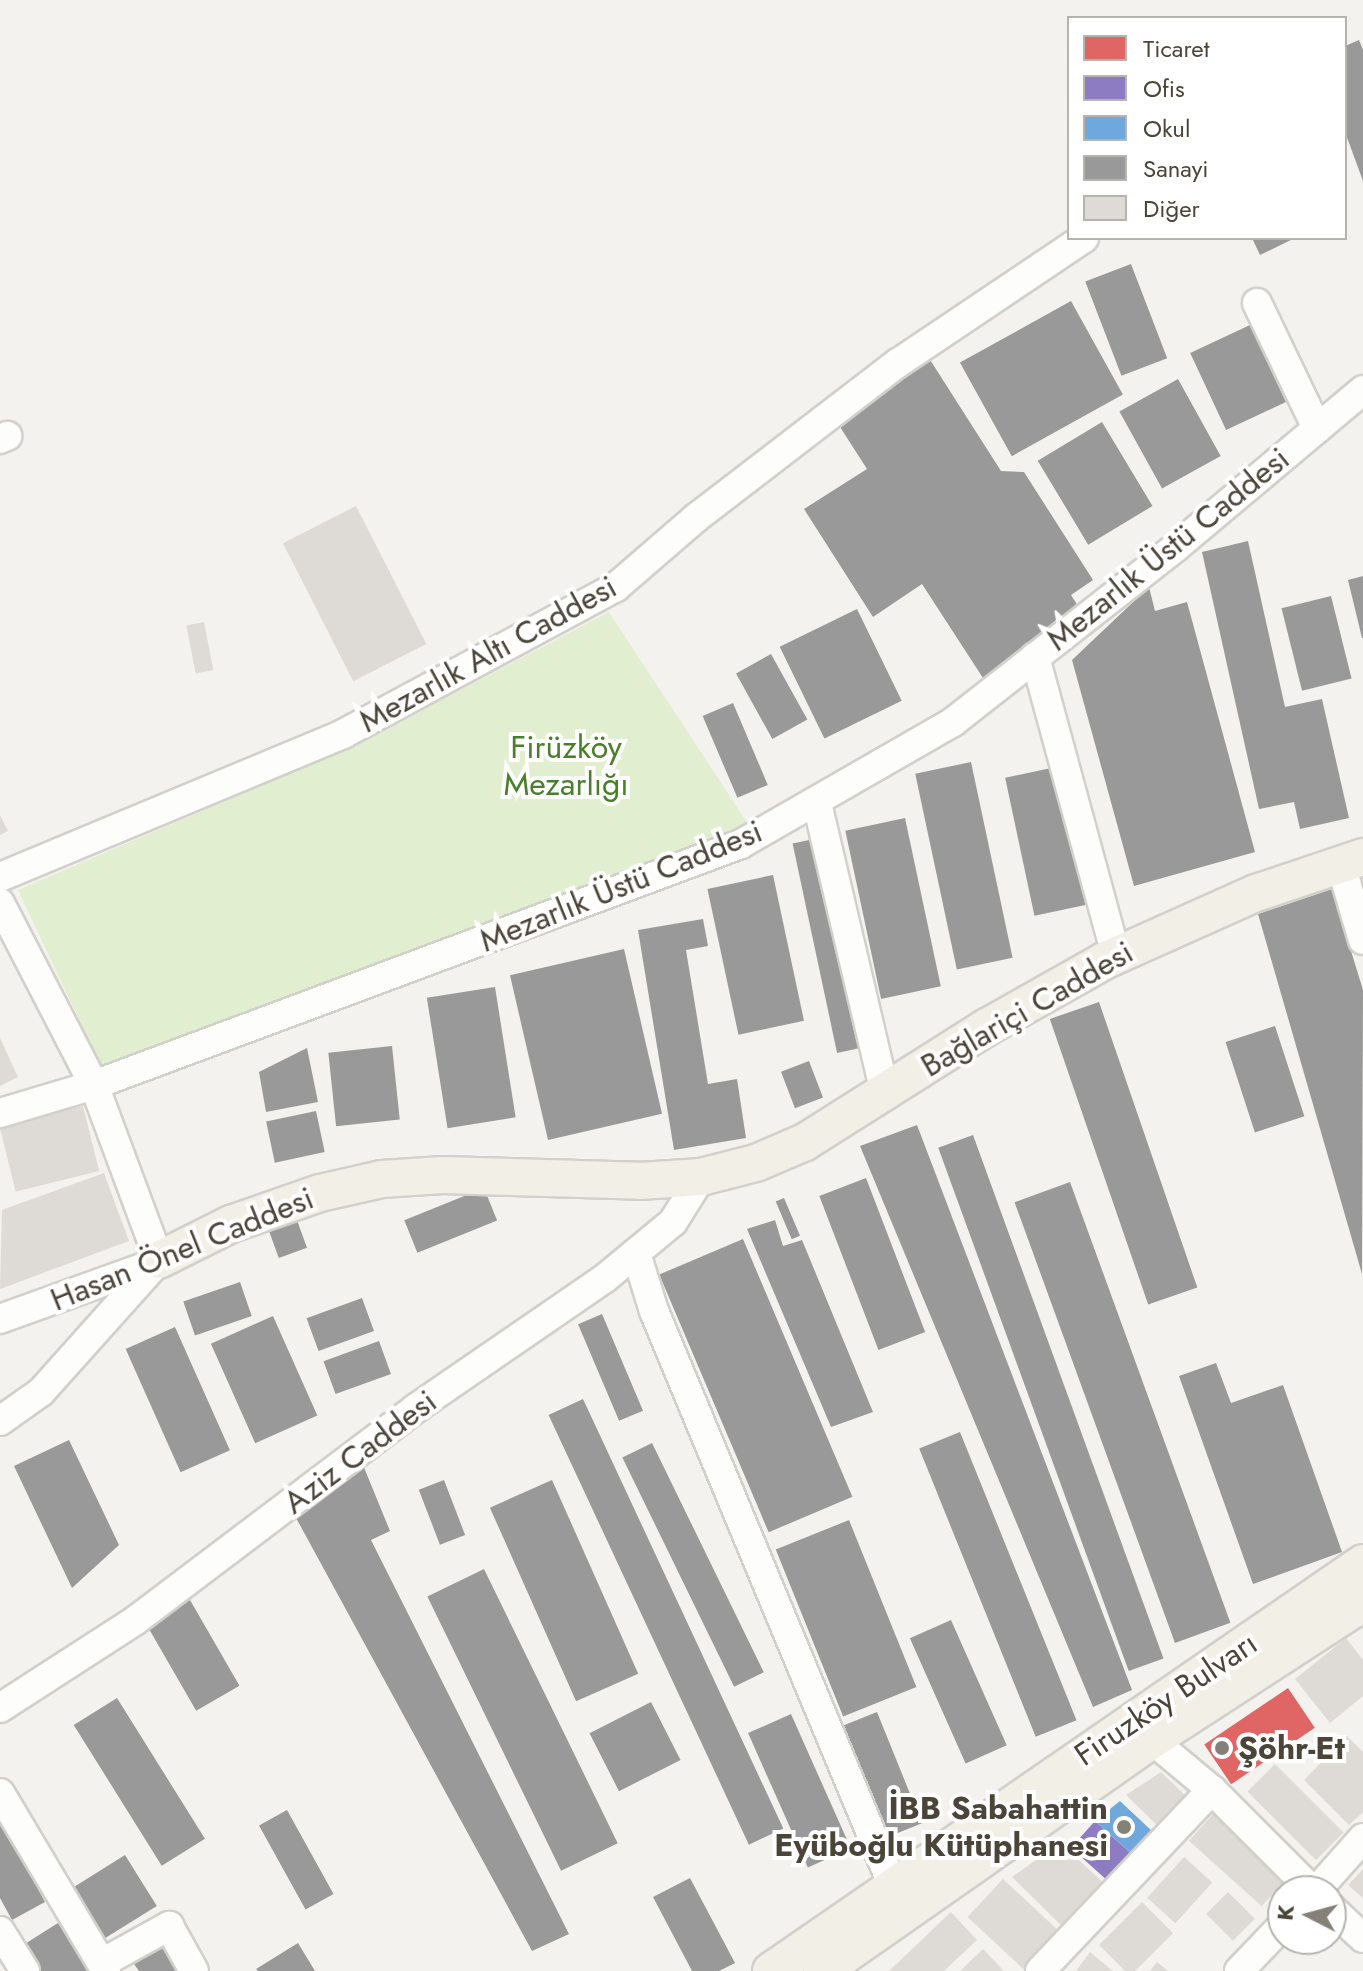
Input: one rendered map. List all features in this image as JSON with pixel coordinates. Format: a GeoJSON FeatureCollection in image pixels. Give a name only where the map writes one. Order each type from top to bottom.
{"type":"FeatureCollection","features":[{"type":"Feature","properties":{"kind":"main road","name":"Bağlariçi Caddesi"},"geometry":{"type":"LineString","coordinates":[[701,1177],[805,1142],[987,1027],[1116,956],[1256,893],[1352,861]]}},
{"type":"Feature","properties":{"kind":"main road","name":"Hasan Önel Caddesi"},"geometry":{"type":"LineString","coordinates":[[159,1260],[231,1224],[320,1193],[382,1179],[701,1177]]}},
{"type":"Feature","properties":{"kind":"main road","name":"Firuzköy Bulvarı"},"geometry":{"type":"LineString","coordinates":[[771,1971],[1363,1563]]}},
{"type":"Feature","properties":{"kind":"main road","name":"Firuzköy Bulvarı"},"geometry":{"type":"LineString","coordinates":[[822,1971],[1152,1740],[1363,1603]]}},
{"type":"Feature","properties":{"kind":"main road"},"geometry":{"type":"LineString","coordinates":[[1103,1741],[1121,1733],[1152,1740]]}},
{"type":"Feature","properties":{"kind":"street","name":"Mezarlık Altı Caddesi"},"geometry":{"type":"LineString","coordinates":[[0,877],[343,734],[616,587],[697,517],[898,363],[1081,240]]}},
{"type":"Feature","properties":{"kind":"street"},"geometry":{"type":"LineString","coordinates":[[1257,303],[1317,428]]}},
{"type":"Feature","properties":{"kind":"street","name":"Mezarlık Üstü Caddesi"},"geometry":{"type":"LineString","coordinates":[[0,1113],[94,1085],[741,844],[953,722],[1176,547],[1363,390]]}},
{"type":"Feature","properties":{"kind":"street"},"geometry":{"type":"LineString","coordinates":[[1035,657],[1116,956]]}},
{"type":"Feature","properties":{"kind":"street"},"geometry":{"type":"LineString","coordinates":[[817,803],[885,1092]]}},
{"type":"Feature","properties":{"kind":"street"},"geometry":{"type":"LineString","coordinates":[[1352,861],[1363,940]]}},
{"type":"Feature","properties":{"kind":"street"},"geometry":{"type":"LineString","coordinates":[[0,903],[94,1085],[159,1260],[41,1392],[0,1421]]}},
{"type":"Feature","properties":{"kind":"street","name":"Aziz Caddesi"},"geometry":{"type":"LineString","coordinates":[[0,1708],[136,1620],[416,1408],[636,1253],[673,1222],[701,1177]]}},
{"type":"Feature","properties":{"kind":"street"},"geometry":{"type":"LineString","coordinates":[[636,1253],[654,1311],[893,1886]]}},
{"type":"Feature","properties":{"kind":"street","name":"Hasan Önel Caddesi"},"geometry":{"type":"LineString","coordinates":[[0,1319],[159,1260]]}},
{"type":"Feature","properties":{"kind":"street"},"geometry":{"type":"LineString","coordinates":[[1152,1740],[1212,1790],[1298,1875]]}},
{"type":"Feature","properties":{"kind":"street"},"geometry":{"type":"LineString","coordinates":[[1040,1971],[1212,1790]]}},
{"type":"Feature","properties":{"kind":"street"},"geometry":{"type":"LineString","coordinates":[[0,1793],[104,1967],[169,1926],[194,1971]]}},
{"type":"Feature","properties":{"kind":"street"},"geometry":{"type":"LineString","coordinates":[[1329,1875],[1363,1838]]}},
{"type":"Feature","properties":{"kind":"street"},"geometry":{"type":"LineString","coordinates":[[1347,1923],[1363,1938]]}},
{"type":"Feature","properties":{"kind":"street"},"geometry":{"type":"LineString","coordinates":[[0,1931],[25,1971]]}},
{"type":"Feature","properties":{"kind":"street"},"geometry":{"type":"LineString","coordinates":[[1239,1971],[1267,1942]]}},
{"type":"Feature","properties":{"kind":"green space","name":"Firüzköy Mezarlığı"},"geometry":{"type":"Polygon","coordinates":[[[609,612],[748,824],[101,1066],[18,890],[352,747],[609,612]]]}},
{"type":"Feature","properties":{"kind":"building: Ticaret"},"geometry":{"type":"Polygon","coordinates":[[[1288,1688],[1315,1728],[1231,1784],[1204,1744],[1288,1688]]]}},
{"type":"Feature","properties":{"kind":"building: Ofis"},"geometry":{"type":"Polygon","coordinates":[[[1095,1821],[1134,1856],[1110,1883],[1071,1848],[1095,1821]]]}},
{"type":"Feature","properties":{"kind":"building: Okul","name":"İBB Sabahattin Eyüboğlu Kütüphanesi"},"geometry":{"type":"Polygon","coordinates":[[[1120,1801],[1153,1832],[1134,1856],[1095,1821],[1120,1801]]]}},
{"type":"Feature","properties":{"kind":"building: Sanayi"},"geometry":{"type":"Polygon","coordinates":[[[1359,40],[1363,50],[1363,181],[1347,137],[1347,45],[1359,40]]]}},
{"type":"Feature","properties":{"kind":"building: Sanayi"},"geometry":{"type":"Polygon","coordinates":[[[1253,240],[1291,240],[1260,255],[1253,240]]]}},
{"type":"Feature","properties":{"kind":"building: Sanayi"},"geometry":{"type":"Polygon","coordinates":[[[1131,264],[1167,358],[1121,376],[1085,282],[1131,264]]]}},
{"type":"Feature","properties":{"kind":"building: Sanayi"},"geometry":{"type":"Polygon","coordinates":[[[1071,301],[1123,395],[1012,456],[960,363],[1071,301]]]}},
{"type":"Feature","properties":{"kind":"building: Sanayi"},"geometry":{"type":"Polygon","coordinates":[[[1250,325],[1286,402],[1226,430],[1190,353],[1250,325]]]}},
{"type":"Feature","properties":{"kind":"building: Sanayi"},"geometry":{"type":"Polygon","coordinates":[[[927,355],[1001,471],[1024,472],[1093,580],[1071,595],[1083,614],[983,678],[922,584],[873,617],[804,509],[867,469],[833,416],[927,355]]]}},
{"type":"Feature","properties":{"kind":"building: Sanayi"},"geometry":{"type":"Polygon","coordinates":[[[1178,379],[1221,456],[1162,488],[1119,411],[1178,379]]]}},
{"type":"Feature","properties":{"kind":"building: Sanayi"},"geometry":{"type":"Polygon","coordinates":[[[1102,422],[1152,506],[1088,545],[1038,461],[1102,422]]]}},
{"type":"Feature","properties":{"kind":"building: Sanayi"},"geometry":{"type":"Polygon","coordinates":[[[1248,541],[1285,707],[1322,699],[1349,818],[1300,829],[1294,802],[1259,809],[1202,552],[1248,541]]]}},
{"type":"Feature","properties":{"kind":"building: Sanayi"},"geometry":{"type":"Polygon","coordinates":[[[1363,576],[1363,638],[1362,638],[1348,580],[1363,576]]]}},
{"type":"Feature","properties":{"kind":"building: Sanayi"},"geometry":{"type":"Polygon","coordinates":[[[1149,587],[1155,611],[1187,602],[1255,852],[1134,886],[1072,660],[1149,587]]]}},
{"type":"Feature","properties":{"kind":"building: Sanayi"},"geometry":{"type":"Polygon","coordinates":[[[1331,596],[1352,678],[1302,691],[1282,608],[1331,596]]]}},
{"type":"Feature","properties":{"kind":"building: Sanayi"},"geometry":{"type":"Polygon","coordinates":[[[857,609],[902,701],[824,738],[780,647],[857,609]]]}},
{"type":"Feature","properties":{"kind":"building: Sanayi"},"geometry":{"type":"Polygon","coordinates":[[[771,654],[807,720],[772,739],[736,673],[771,654]]]}},
{"type":"Feature","properties":{"kind":"building: Sanayi"},"geometry":{"type":"Polygon","coordinates":[[[733,703],[768,785],[737,798],[703,716],[733,703]]]}},
{"type":"Feature","properties":{"kind":"building: Sanayi"},"geometry":{"type":"Polygon","coordinates":[[[971,762],[1013,958],[957,969],[915,774],[971,762]]]}},
{"type":"Feature","properties":{"kind":"building: Sanayi"},"geometry":{"type":"Polygon","coordinates":[[[1056,767],[1085,905],[1034,916],[1005,778],[1056,767]]]}},
{"type":"Feature","properties":{"kind":"building: Sanayi"},"geometry":{"type":"Polygon","coordinates":[[[905,818],[941,986],[881,999],[845,831],[905,818]]]}},
{"type":"Feature","properties":{"kind":"building: Sanayi"},"geometry":{"type":"Polygon","coordinates":[[[819,838],[863,1047],[837,1053],[793,844],[819,838]]]}},
{"type":"Feature","properties":{"kind":"building: Sanayi"},"geometry":{"type":"Polygon","coordinates":[[[773,875],[804,1021],[738,1035],[707,889],[773,875]]]}},
{"type":"Feature","properties":{"kind":"building: Sanayi"},"geometry":{"type":"Polygon","coordinates":[[[1332,889],[1363,990],[1362,1274],[1258,914],[1332,889]]]}},
{"type":"Feature","properties":{"kind":"building: Sanayi"},"geometry":{"type":"Polygon","coordinates":[[[703,919],[708,946],[686,950],[708,1084],[737,1079],[746,1138],[674,1150],[638,930],[703,919]]]}},
{"type":"Feature","properties":{"kind":"building: Sanayi"},"geometry":{"type":"Polygon","coordinates":[[[624,949],[662,1114],[548,1140],[510,975],[624,949]]]}},
{"type":"Feature","properties":{"kind":"building: Sanayi"},"geometry":{"type":"Polygon","coordinates":[[[495,987],[516,1117],[447,1128],[427,998],[495,987]]]}},
{"type":"Feature","properties":{"kind":"building: Sanayi"},"geometry":{"type":"Polygon","coordinates":[[[1099,1002],[1197,1288],[1148,1304],[1050,1019],[1099,1002]]]}},
{"type":"Feature","properties":{"kind":"building: Sanayi"},"geometry":{"type":"Polygon","coordinates":[[[1275,1026],[1304,1116],[1255,1132],[1226,1042],[1275,1026]]]}},
{"type":"Feature","properties":{"kind":"building: Sanayi"},"geometry":{"type":"Polygon","coordinates":[[[392,1046],[400,1120],[336,1126],[328,1053],[392,1046]]]}},
{"type":"Feature","properties":{"kind":"building: Sanayi"},"geometry":{"type":"Polygon","coordinates":[[[307,1048],[318,1102],[266,1112],[259,1072],[307,1048]]]}},
{"type":"Feature","properties":{"kind":"building: Sanayi"},"geometry":{"type":"Polygon","coordinates":[[[809,1061],[823,1097],[795,1108],[781,1072],[809,1061]]]}},
{"type":"Feature","properties":{"kind":"building: Sanayi"},"geometry":{"type":"Polygon","coordinates":[[[316,1111],[325,1152],[275,1163],[266,1122],[316,1111]]]}},
{"type":"Feature","properties":{"kind":"building: Sanayi"},"geometry":{"type":"Polygon","coordinates":[[[917,1125],[1132,1690],[1093,1707],[860,1146],[917,1125]]]}},
{"type":"Feature","properties":{"kind":"building: Sanayi"},"geometry":{"type":"Polygon","coordinates":[[[973,1135],[1164,1658],[1129,1671],[938,1148],[973,1135]]]}},
{"type":"Feature","properties":{"kind":"building: Sanayi"},"geometry":{"type":"Polygon","coordinates":[[[866,1178],[925,1332],[878,1350],[819,1196],[866,1178]]]}},
{"type":"Feature","properties":{"kind":"building: Sanayi"},"geometry":{"type":"Polygon","coordinates":[[[1070,1182],[1230,1623],[1175,1643],[1015,1202],[1070,1182]]]}},
{"type":"Feature","properties":{"kind":"building: Sanayi"},"geometry":{"type":"Polygon","coordinates":[[[484,1188],[497,1220],[417,1253],[404,1220],[484,1188]]]}},
{"type":"Feature","properties":{"kind":"building: Sanayi"},"geometry":{"type":"Polygon","coordinates":[[[784,1198],[800,1236],[792,1239],[776,1202],[784,1198]]]}},
{"type":"Feature","properties":{"kind":"building: Sanayi"},"geometry":{"type":"Polygon","coordinates":[[[294,1212],[307,1248],[279,1258],[266,1222],[294,1212]]]}},
{"type":"Feature","properties":{"kind":"building: Sanayi"},"geometry":{"type":"Polygon","coordinates":[[[775,1220],[783,1246],[802,1240],[873,1412],[831,1427],[747,1229],[775,1220]]]}},
{"type":"Feature","properties":{"kind":"building: Sanayi"},"geometry":{"type":"Polygon","coordinates":[[[743,1239],[852,1497],[769,1532],[659,1275],[743,1239]]]}},
{"type":"Feature","properties":{"kind":"building: Sanayi"},"geometry":{"type":"Polygon","coordinates":[[[240,1282],[252,1316],[195,1336],[183,1302],[240,1282]]]}},
{"type":"Feature","properties":{"kind":"building: Sanayi"},"geometry":{"type":"Polygon","coordinates":[[[362,1298],[374,1331],[319,1351],[307,1318],[362,1298]]]}},
{"type":"Feature","properties":{"kind":"building: Sanayi"},"geometry":{"type":"Polygon","coordinates":[[[602,1314],[643,1411],[619,1421],[578,1324],[602,1314]]]}},
{"type":"Feature","properties":{"kind":"building: Sanayi"},"geometry":{"type":"Polygon","coordinates":[[[273,1316],[317,1416],[255,1443],[211,1344],[273,1316]]]}},
{"type":"Feature","properties":{"kind":"building: Sanayi"},"geometry":{"type":"Polygon","coordinates":[[[175,1327],[230,1450],[181,1472],[126,1349],[175,1327]]]}},
{"type":"Feature","properties":{"kind":"building: Sanayi"},"geometry":{"type":"Polygon","coordinates":[[[379,1341],[391,1374],[336,1394],[324,1361],[379,1341]]]}},
{"type":"Feature","properties":{"kind":"building: Sanayi"},"geometry":{"type":"Polygon","coordinates":[[[1216,1363],[1231,1403],[1283,1385],[1342,1552],[1253,1584],[1179,1376],[1216,1363]]]}},
{"type":"Feature","properties":{"kind":"building: Sanayi"},"geometry":{"type":"Polygon","coordinates":[[[583,1399],[783,1829],[749,1845],[549,1415],[583,1399]]]}},
{"type":"Feature","properties":{"kind":"building: Sanayi"},"geometry":{"type":"Polygon","coordinates":[[[960,1432],[1077,1720],[1036,1737],[919,1448],[960,1432]]]}},
{"type":"Feature","properties":{"kind":"building: Sanayi"},"geometry":{"type":"Polygon","coordinates":[[[69,1440],[119,1545],[72,1588],[14,1466],[69,1440]]]}},
{"type":"Feature","properties":{"kind":"building: Sanayi"},"geometry":{"type":"Polygon","coordinates":[[[652,1443],[764,1672],[734,1687],[622,1457],[652,1443]]]}},
{"type":"Feature","properties":{"kind":"building: Sanayi"},"geometry":{"type":"Polygon","coordinates":[[[363,1465],[390,1531],[371,1540],[569,1934],[532,1951],[295,1516],[363,1465]]]}},
{"type":"Feature","properties":{"kind":"building: Sanayi"},"geometry":{"type":"Polygon","coordinates":[[[444,1480],[465,1535],[440,1545],[419,1490],[444,1480]]]}},
{"type":"Feature","properties":{"kind":"building: Sanayi"},"geometry":{"type":"Polygon","coordinates":[[[552,1480],[638,1674],[576,1701],[490,1508],[552,1480]]]}},
{"type":"Feature","properties":{"kind":"building: Sanayi"},"geometry":{"type":"Polygon","coordinates":[[[849,1520],[916,1687],[843,1716],[776,1550],[849,1520]]]}},
{"type":"Feature","properties":{"kind":"building: Sanayi"},"geometry":{"type":"Polygon","coordinates":[[[484,1569],[618,1843],[561,1871],[427,1597],[484,1569]]]}},
{"type":"Feature","properties":{"kind":"building: Sanayi"},"geometry":{"type":"Polygon","coordinates":[[[190,1600],[240,1686],[196,1711],[147,1625],[190,1600]]]}},
{"type":"Feature","properties":{"kind":"building: Sanayi"},"geometry":{"type":"Polygon","coordinates":[[[951,1620],[1007,1745],[966,1763],[910,1638],[951,1620]]]}},
{"type":"Feature","properties":{"kind":"building: Sanayi"},"geometry":{"type":"Polygon","coordinates":[[[117,1698],[205,1839],[162,1866],[74,1725],[117,1698]]]}},
{"type":"Feature","properties":{"kind":"building: Sanayi"},"geometry":{"type":"Polygon","coordinates":[[[651,1702],[681,1760],[619,1791],[590,1733],[651,1702]]]}},
{"type":"Feature","properties":{"kind":"building: Sanayi"},"geometry":{"type":"Polygon","coordinates":[[[877,1712],[922,1823],[884,1839],[839,1727],[877,1712]]]}},
{"type":"Feature","properties":{"kind":"building: Sanayi"},"geometry":{"type":"Polygon","coordinates":[[[791,1714],[851,1848],[808,1867],[748,1733],[791,1714]]]}},
{"type":"Feature","properties":{"kind":"building: Sanayi"},"geometry":{"type":"Polygon","coordinates":[[[287,1810],[334,1894],[306,1909],[259,1826],[287,1810]]]}},
{"type":"Feature","properties":{"kind":"building: Sanayi"},"geometry":{"type":"Polygon","coordinates":[[[0,1818],[45,1902],[12,1920],[0,1898],[0,1818]]]}},
{"type":"Feature","properties":{"kind":"building: Sanayi"},"geometry":{"type":"Polygon","coordinates":[[[125,1855],[157,1906],[103,1940],[71,1889],[125,1855]]]}},
{"type":"Feature","properties":{"kind":"building: Sanayi"},"geometry":{"type":"Polygon","coordinates":[[[690,1878],[735,1963],[719,1971],[692,1971],[653,1897],[690,1878]]]}},
{"type":"Feature","properties":{"kind":"building: Sanayi"},"geometry":{"type":"Polygon","coordinates":[[[58,1923],[88,1971],[35,1971],[20,1947],[58,1923]]]}},
{"type":"Feature","properties":{"kind":"building: Sanayi"},"geometry":{"type":"Polygon","coordinates":[[[168,1942],[186,1971],[139,1971],[134,1964],[168,1942]]]}},
{"type":"Feature","properties":{"kind":"building: Sanayi"},"geometry":{"type":"Polygon","coordinates":[[[298,1943],[315,1971],[256,1969],[298,1943]]]}},
{"type":"Feature","properties":{"kind":"building: Diğer"},"geometry":{"type":"Polygon","coordinates":[[[356,506],[426,644],[353,681],[283,543],[356,506]]]}},
{"type":"Feature","properties":{"kind":"building: Diğer"},"geometry":{"type":"Polygon","coordinates":[[[204,622],[213,670],[196,674],[186,625],[204,622]]]}},
{"type":"Feature","properties":{"kind":"building: Diğer"},"geometry":{"type":"Polygon","coordinates":[[[0,815],[8,831],[0,835],[0,815]]]}},
{"type":"Feature","properties":{"kind":"building: Diğer"},"geometry":{"type":"Polygon","coordinates":[[[0,1038],[18,1077],[0,1086],[0,1038]]]}},
{"type":"Feature","properties":{"kind":"building: Diğer"},"geometry":{"type":"Polygon","coordinates":[[[83,1106],[99,1171],[16,1192],[0,1127],[83,1106]]]}},
{"type":"Feature","properties":{"kind":"building: Diğer"},"geometry":{"type":"Polygon","coordinates":[[[104,1173],[129,1241],[0,1289],[2,1210],[104,1173]]]}},
{"type":"Feature","properties":{"kind":"building: Diğer"},"geometry":{"type":"Polygon","coordinates":[[[1346,1638],[1363,1660],[1363,1696],[1330,1723],[1295,1679],[1346,1638]]]}},
{"type":"Feature","properties":{"kind":"building: Diğer"},"geometry":{"type":"Polygon","coordinates":[[[1347,1736],[1363,1752],[1363,1812],[1349,1825],[1304,1780],[1347,1736]]]}},
{"type":"Feature","properties":{"kind":"building: Diğer"},"geometry":{"type":"Polygon","coordinates":[[[1275,1764],[1344,1833],[1316,1860],[1247,1792],[1275,1764]]]}},
{"type":"Feature","properties":{"kind":"building: Diğer"},"geometry":{"type":"Polygon","coordinates":[[[1161,1772],[1189,1799],[1160,1828],[1126,1795],[1161,1772]]]}},
{"type":"Feature","properties":{"kind":"building: Diğer"},"geometry":{"type":"Polygon","coordinates":[[[1213,1814],[1281,1875],[1267,1875],[1267,1900],[1262,1906],[1189,1841],[1213,1814]]]}},
{"type":"Feature","properties":{"kind":"building: Diğer"},"geometry":{"type":"Polygon","coordinates":[[[1060,1843],[1105,1884],[1064,1928],[1012,1877],[1060,1843]]]}},
{"type":"Feature","properties":{"kind":"building: Diğer"},"geometry":{"type":"Polygon","coordinates":[[[1184,1857],[1212,1882],[1175,1923],[1147,1898],[1184,1857]]]}},
{"type":"Feature","properties":{"kind":"building: Diğer"},"geometry":{"type":"Polygon","coordinates":[[[1363,1869],[1363,1898],[1348,1885],[1363,1869]]]}},
{"type":"Feature","properties":{"kind":"building: Diğer"},"geometry":{"type":"Polygon","coordinates":[[[1003,1879],[1062,1934],[1025,1971],[968,1917],[1003,1879]]]}},
{"type":"Feature","properties":{"kind":"building: Diğer"},"geometry":{"type":"Polygon","coordinates":[[[1228,1892],[1255,1919],[1233,1941],[1206,1914],[1228,1892]]]}},
{"type":"Feature","properties":{"kind":"building: Diğer"},"geometry":{"type":"Polygon","coordinates":[[[1142,1902],[1173,1933],[1135,1971],[1125,1971],[1099,1945],[1142,1902]]]}},
{"type":"Feature","properties":{"kind":"building: Diğer"},"geometry":{"type":"Polygon","coordinates":[[[951,1912],[977,1940],[944,1971],[889,1971],[951,1912]]]}},
{"type":"Feature","properties":{"kind":"building: Diğer"},"geometry":{"type":"Polygon","coordinates":[[[983,1949],[1004,1971],[960,1971],[983,1949]]]}},
{"type":"Feature","properties":{"kind":"building: Diğer"},"geometry":{"type":"Polygon","coordinates":[[[1090,1952],[1113,1971],[1076,1971],[1090,1952]]]}},
{"type":"Feature","properties":{"kind":"building: Diğer"},"geometry":{"type":"Polygon","coordinates":[[[1157,1962],[1168,1971],[1150,1971],[1157,1962]]]}},
{"type":"Feature","properties":{"kind":"place","name":"Şöhr-Et"},"geometry":{"type":"Point","coordinates":[1222,1748]}},
{"type":"Feature","properties":{"kind":"place","name":"İBB Sabahattin Eyüboğlu Kütüphanesi"},"geometry":{"type":"Point","coordinates":[1124,1827]}}]}
